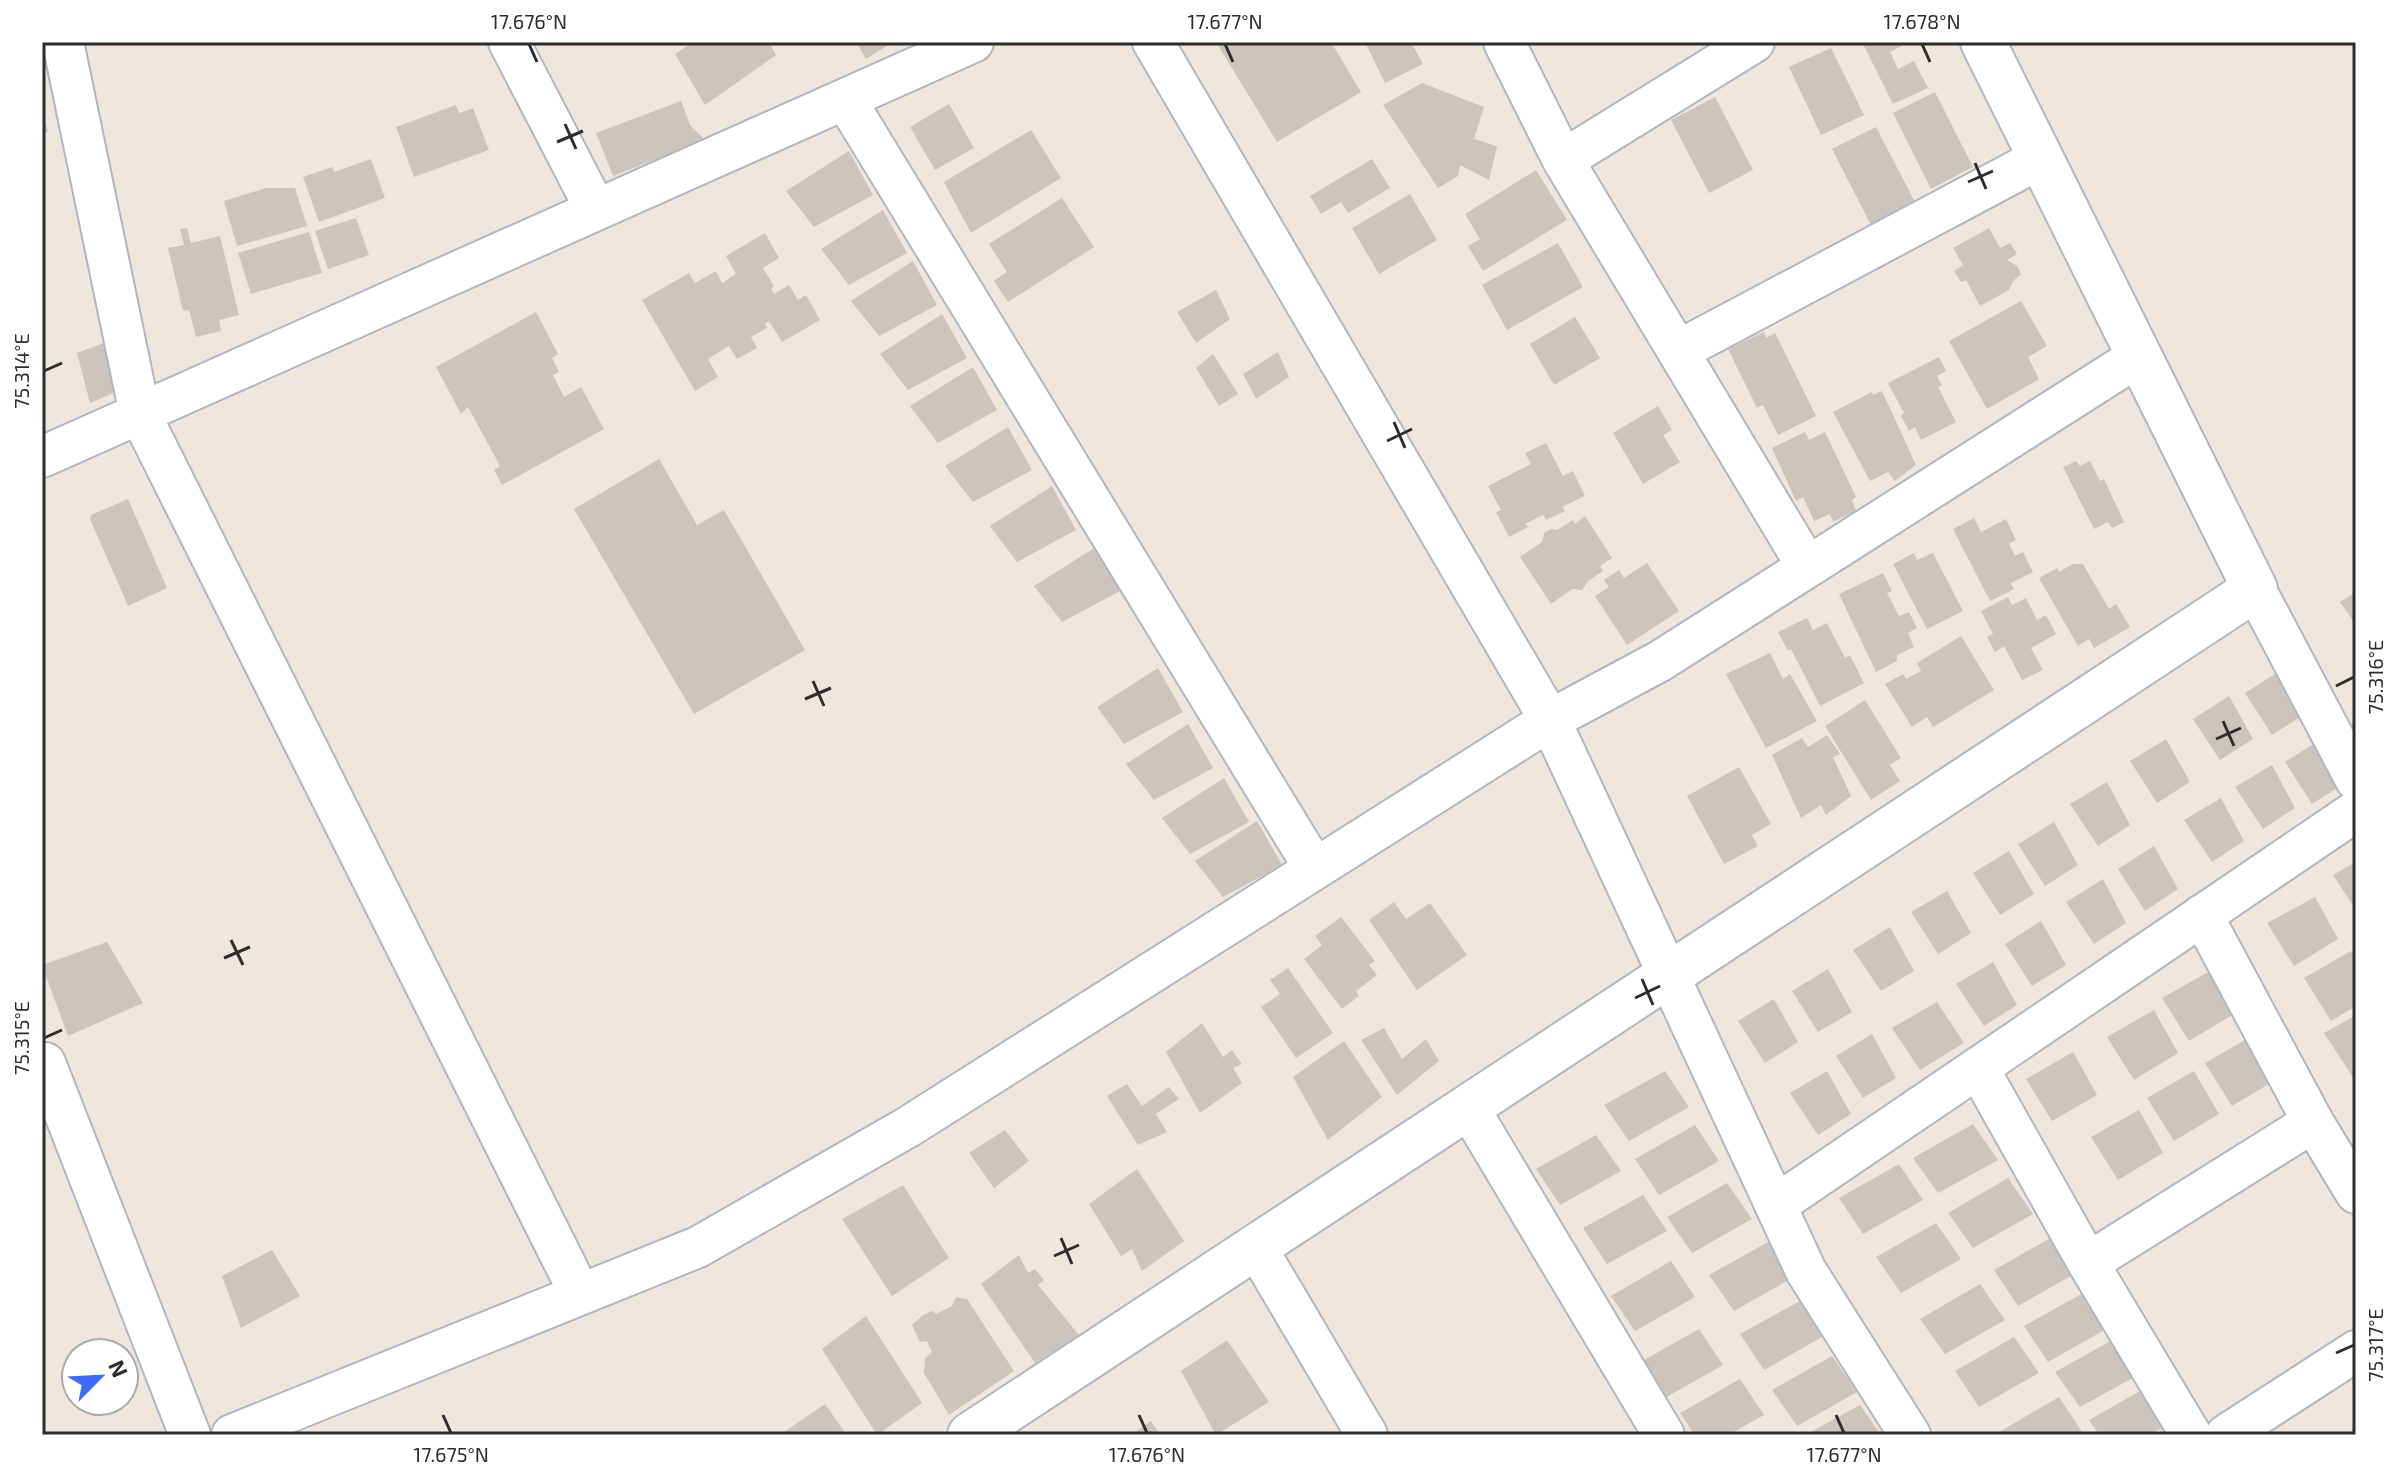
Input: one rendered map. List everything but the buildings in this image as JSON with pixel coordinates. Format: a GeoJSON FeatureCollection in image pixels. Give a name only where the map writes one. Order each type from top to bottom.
{"type":"FeatureCollection","features":[{"type":"Feature","properties":{"kind":"street"},"geometry":{"type":"LineString","coordinates":[[63,42],[140,414],[580,1294]]}},
{"type":"Feature","properties":{"kind":"street"},"geometry":{"type":"LineString","coordinates":[[509,42],[596,210]]}},
{"type":"Feature","properties":{"kind":"street"},"geometry":{"type":"LineString","coordinates":[[42,457],[973,42]]}},
{"type":"Feature","properties":{"kind":"street"},"geometry":{"type":"LineString","coordinates":[[1153,42],[1550,720],[1806,1271],[1910,1435]]}},
{"type":"Feature","properties":{"kind":"street"},"geometry":{"type":"LineString","coordinates":[[1504,42],[1563,160],[1807,566]]}},
{"type":"Feature","properties":{"kind":"street"},"geometry":{"type":"LineString","coordinates":[[1563,160],[1754,42]]}},
{"type":"Feature","properties":{"kind":"street"},"geometry":{"type":"LineString","coordinates":[[1983,42],[2255,589],[2356,780]]}},
{"type":"Feature","properties":{"kind":"street"},"geometry":{"type":"LineString","coordinates":[[845,99],[1315,869]]}},
{"type":"Feature","properties":{"kind":"street"},"geometry":{"type":"LineString","coordinates":[[1678,351],[2041,158]]}},
{"type":"Feature","properties":{"kind":"street"},"geometry":{"type":"LineString","coordinates":[[232,1435],[698,1247],[908,1127],[1550,720],[1660,661],[2139,356]]}},
{"type":"Feature","properties":{"kind":"street"},"geometry":{"type":"LineString","coordinates":[[970,1435],[2255,589]]}},
{"type":"Feature","properties":{"kind":"street"},"geometry":{"type":"LineString","coordinates":[[1776,1205],[2356,811]]}},
{"type":"Feature","properties":{"kind":"street"},"geometry":{"type":"LineString","coordinates":[[2202,915],[2313,1122],[2356,1193]]}},
{"type":"Feature","properties":{"kind":"street"},"geometry":{"type":"LineString","coordinates":[[42,1064],[45,1063],[190,1435]]}},
{"type":"Feature","properties":{"kind":"street"},"geometry":{"type":"LineString","coordinates":[[1978,1068],[2088,1263],[2191,1435]]}},
{"type":"Feature","properties":{"kind":"street"},"geometry":{"type":"LineString","coordinates":[[1468,1107],[1664,1435]]}},
{"type":"Feature","properties":{"kind":"street"},"geometry":{"type":"LineString","coordinates":[[2088,1263],[2313,1122]]}},
{"type":"Feature","properties":{"kind":"street"},"geometry":{"type":"LineString","coordinates":[[1256,1247],[1367,1435]]}},
{"type":"Feature","properties":{"kind":"street"},"geometry":{"type":"LineString","coordinates":[[2226,1435],[2352,1361]]}}]}
